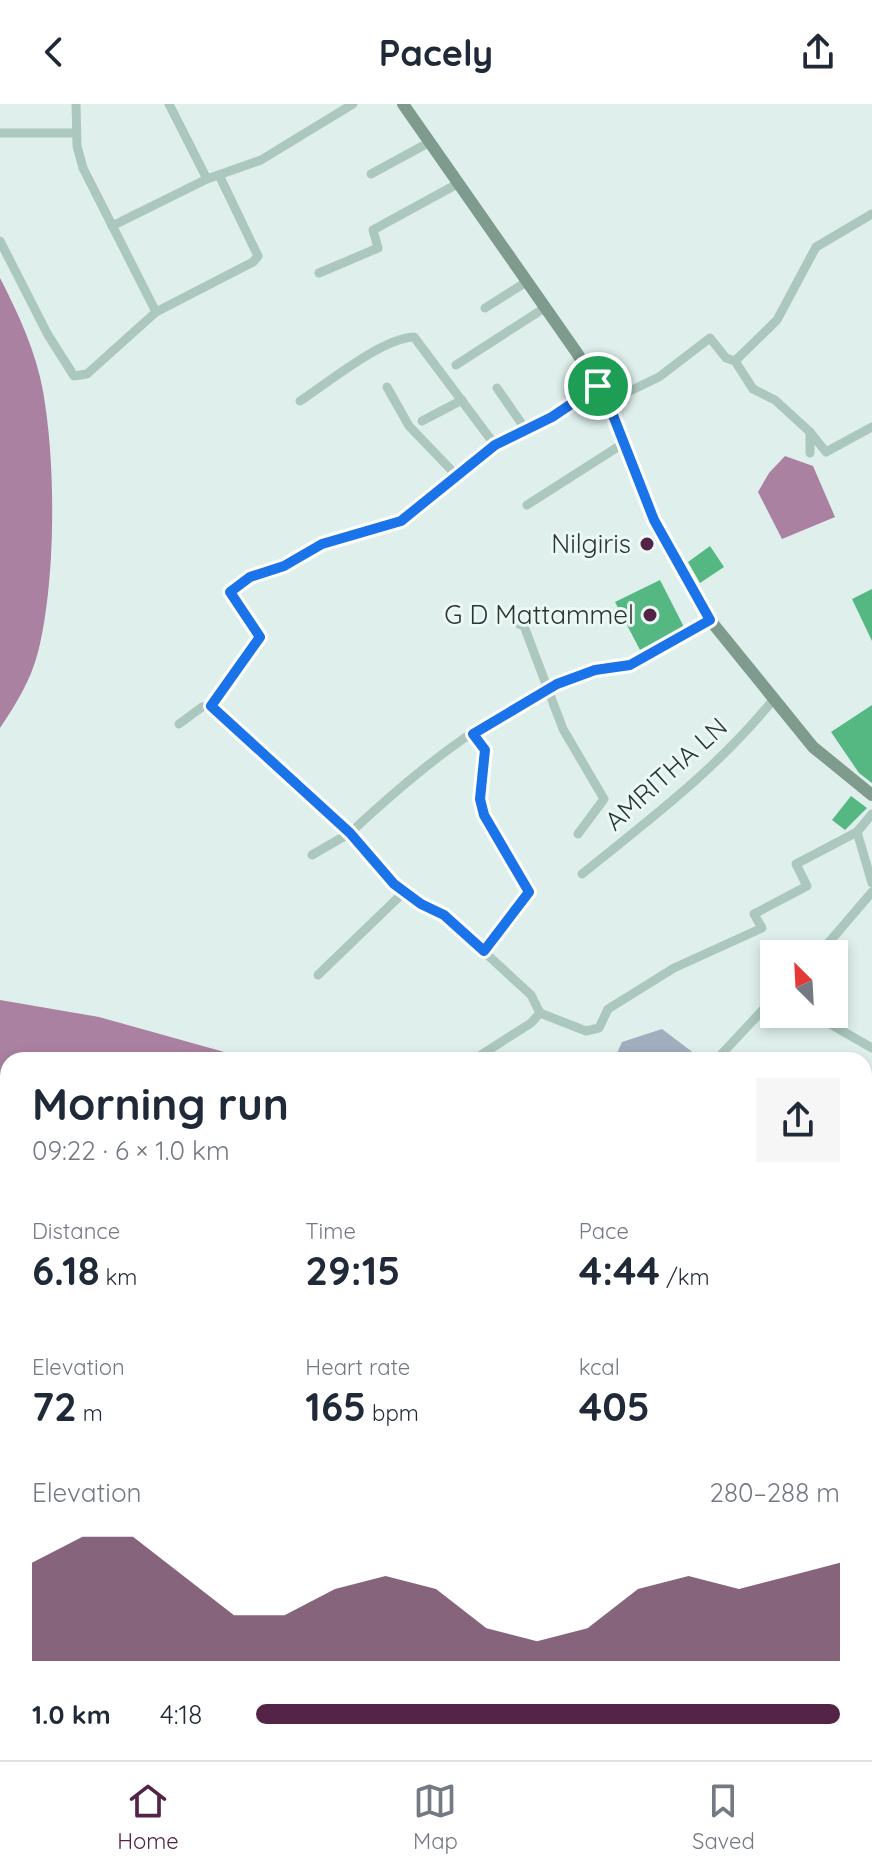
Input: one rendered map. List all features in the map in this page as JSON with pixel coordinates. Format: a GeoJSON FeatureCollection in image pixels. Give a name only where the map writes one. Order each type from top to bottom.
{"type":"FeatureCollection","features":[{"type":"Feature","properties":{"kind":"main road"},"geometry":{"type":"LineString","coordinates":[[403,104],[598,386],[654,520],[710,620],[813,747],[872,795]]}},
{"type":"Feature","properties":{"kind":"street"},"geometry":{"type":"LineString","coordinates":[[76,104],[76,133],[83,168],[156,312]]}},
{"type":"Feature","properties":{"kind":"street"},"geometry":{"type":"LineString","coordinates":[[169,104],[207,179]]}},
{"type":"Feature","properties":{"kind":"street"},"geometry":{"type":"LineString","coordinates":[[112,226],[207,179],[261,160],[353,104]]}},
{"type":"Feature","properties":{"kind":"street"},"geometry":{"type":"LineString","coordinates":[[0,133],[76,133]]}},
{"type":"Feature","properties":{"kind":"street"},"geometry":{"type":"LineString","coordinates":[[371,174],[430,142]]}},
{"type":"Feature","properties":{"kind":"street"},"geometry":{"type":"LineString","coordinates":[[0,241],[48,335],[74,376],[87,374],[156,312],[253,262],[258,256],[219,175]]}},
{"type":"Feature","properties":{"kind":"street"},"geometry":{"type":"LineString","coordinates":[[319,273],[378,248],[373,230],[459,183]]}},
{"type":"Feature","properties":{"kind":"street"},"geometry":{"type":"LineString","coordinates":[[735,361],[777,320],[816,247],[872,214]]}},
{"type":"Feature","properties":{"kind":"street"},"geometry":{"type":"LineString","coordinates":[[485,308],[528,281]]}},
{"type":"Feature","properties":{"kind":"street"},"geometry":{"type":"LineString","coordinates":[[456,365],[546,307]]}},
{"type":"Feature","properties":{"kind":"street"},"geometry":{"type":"LineString","coordinates":[[300,401],[387,347],[414,337],[495,445]]}},
{"type":"Feature","properties":{"kind":"street"},"geometry":{"type":"LineString","coordinates":[[607,402],[659,377],[710,338],[726,358],[735,361],[753,389],[775,400],[810,432],[826,452],[872,427]]}},
{"type":"Feature","properties":{"kind":"street"},"geometry":{"type":"LineString","coordinates":[[179,724],[202,707],[211,706],[260,637],[230,592],[250,577],[284,566],[322,544],[401,521],[495,445],[579,401],[598,386]]}},
{"type":"Feature","properties":{"kind":"street"},"geometry":{"type":"LineString","coordinates":[[387,387],[409,426],[457,476]]}},
{"type":"Feature","properties":{"kind":"street"},"geometry":{"type":"LineString","coordinates":[[497,388],[526,430]]}},
{"type":"Feature","properties":{"kind":"street"},"geometry":{"type":"LineString","coordinates":[[422,421],[462,400]]}},
{"type":"Feature","properties":{"kind":"street"},"geometry":{"type":"LineString","coordinates":[[810,432],[810,453]]}},
{"type":"Feature","properties":{"kind":"street"},"geometry":{"type":"LineString","coordinates":[[527,505],[624,443]]}},
{"type":"Feature","properties":{"kind":"street"},"geometry":{"type":"LineString","coordinates":[[312,855],[350,833],[431,761],[473,734],[548,690],[595,670],[630,665],[710,620]]}},
{"type":"Feature","properties":{"kind":"street"},"geometry":{"type":"LineString","coordinates":[[519,624],[524,626],[563,729],[604,799],[578,834]]}},
{"type":"Feature","properties":{"kind":"street","name":"AMRITHA LN"},"geometry":{"type":"LineString","coordinates":[[582,874],[665,811],[728,752],[771,697]]}},
{"type":"Feature","properties":{"kind":"street"},"geometry":{"type":"LineString","coordinates":[[211,706],[350,833],[404,892],[444,915],[484,951],[531,995],[540,1013],[586,1031],[599,1028],[608,1009],[674,968],[762,928],[754,914],[807,886],[796,864],[857,832],[872,814]]}},
{"type":"Feature","properties":{"kind":"street"},"geometry":{"type":"LineString","coordinates":[[473,734],[485,750],[480,799],[484,815],[529,892],[484,951]]}},
{"type":"Feature","properties":{"kind":"street"},"geometry":{"type":"LineString","coordinates":[[857,832],[872,883]]}},
{"type":"Feature","properties":{"kind":"street"},"geometry":{"type":"LineString","coordinates":[[318,975],[404,892]]}},
{"type":"Feature","properties":{"kind":"street"},"geometry":{"type":"LineString","coordinates":[[831,940],[872,892]]}},
{"type":"Feature","properties":{"kind":"street"},"geometry":{"type":"LineString","coordinates":[[486,1052],[531,1023],[540,1013]]}},
{"type":"Feature","properties":{"kind":"street"},"geometry":{"type":"LineString","coordinates":[[723,1052],[760,1013]]}},
{"type":"Feature","properties":{"kind":"street"},"geometry":{"type":"LineString","coordinates":[[837,1028],[872,1048]]}},
{"type":"Feature","properties":{"kind":"shaded area"},"geometry":{"type":"Polygon","coordinates":[[[0,278],[26,333],[40,376],[50,452],[52,522],[48,591],[38,652],[27,682],[0,728],[0,278]]]}},
{"type":"Feature","properties":{"kind":"shaded area"},"geometry":{"type":"Polygon","coordinates":[[[785,456],[813,466],[835,517],[782,539],[758,492],[769,473],[785,456]]]}},
{"type":"Feature","properties":{"kind":"shaded area"},"geometry":{"type":"Polygon","coordinates":[[[0,1000],[99,1017],[224,1052],[0,1052],[0,1000]]]}},
{"type":"Feature","properties":{"kind":"shaded area"},"geometry":{"type":"Polygon","coordinates":[[[662,1029],[692,1052],[618,1052],[622,1042],[662,1029]]]}},
{"type":"Feature","properties":{"kind":"building"},"geometry":{"type":"Polygon","coordinates":[[[710,546],[724,567],[700,583],[688,562],[710,546]]]}},
{"type":"Feature","properties":{"kind":"building","name":"G D Mattammel"},"geometry":{"type":"Polygon","coordinates":[[[660,580],[684,627],[640,650],[615,602],[660,580]]]}},
{"type":"Feature","properties":{"kind":"building"},"geometry":{"type":"Polygon","coordinates":[[[872,589],[872,641],[852,599],[872,589]]]}},
{"type":"Feature","properties":{"kind":"building"},"geometry":{"type":"Polygon","coordinates":[[[872,705],[872,783],[859,773],[831,732],[872,705]]]}},
{"type":"Feature","properties":{"kind":"building"},"geometry":{"type":"Polygon","coordinates":[[[851,796],[867,808],[845,830],[832,820],[851,796]]]}},
{"type":"Feature","properties":{"kind":"place","name":"Nilgiris"},"geometry":{"type":"Point","coordinates":[647,544]}},
{"type":"Feature","properties":{"kind":"place","name":"G D Mattammel"},"geometry":{"type":"Point","coordinates":[650,615]}},
{"type":"Feature","properties":{"kind":"route"},"geometry":{"type":"LineString","coordinates":[[598,386],[609,405],[654,520],[710,620],[630,665],[595,670],[557,684],[473,734],[485,750],[480,799],[484,815],[529,892],[484,951],[444,915],[421,904],[394,884],[350,833],[211,706],[260,637],[230,592],[250,577],[284,566],[322,544],[401,521],[495,445],[552,417],[598,386]]}}]}
